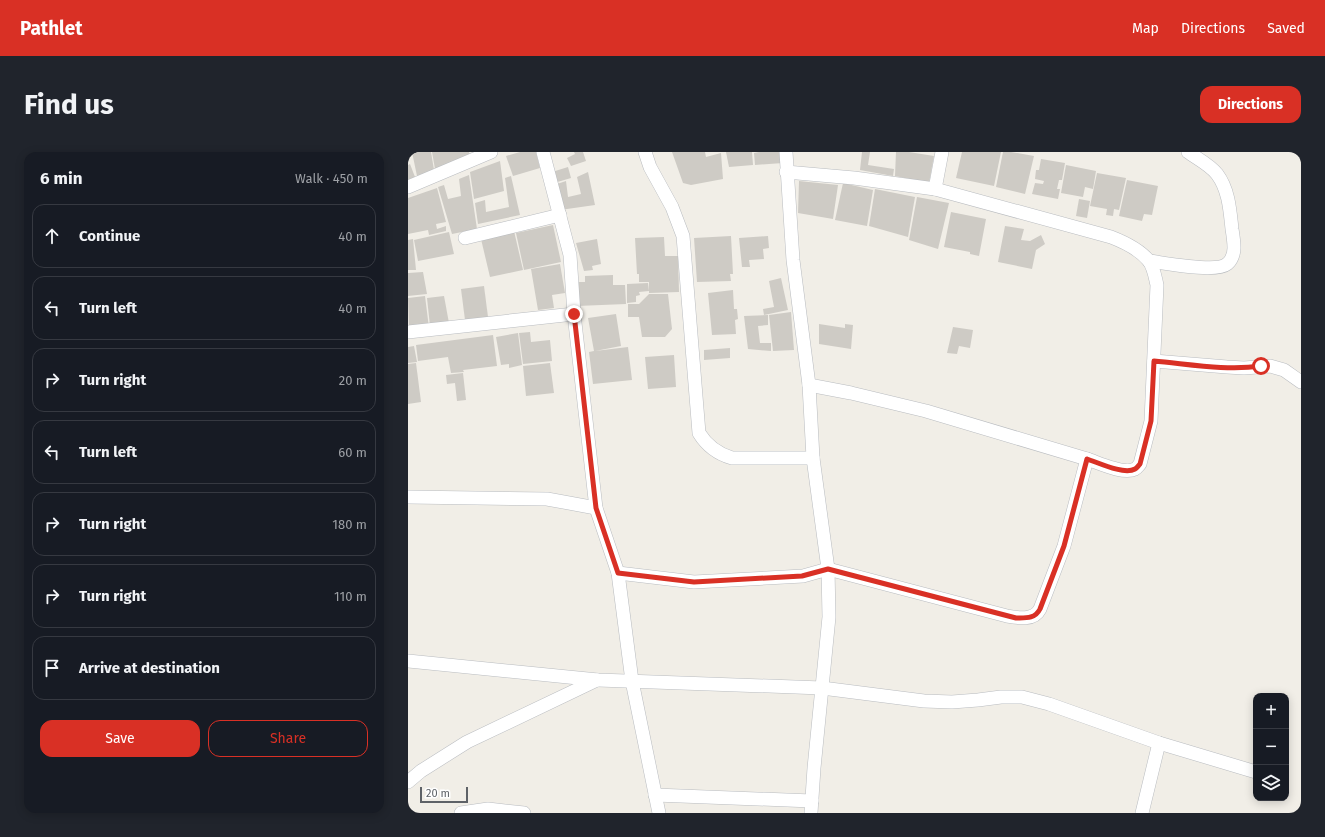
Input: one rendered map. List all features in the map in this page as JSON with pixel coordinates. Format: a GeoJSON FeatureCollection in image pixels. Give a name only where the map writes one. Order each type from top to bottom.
{"type":"FeatureCollection","features":[{"type":"Feature","properties":{"kind":"street"},"geometry":{"type":"LineString","coordinates":[[408,187],[491,152]]}},
{"type":"Feature","properties":{"kind":"street"},"geometry":{"type":"LineString","coordinates":[[543,152],[570,255],[574,314],[596,508],[618,573],[632,681],[659,813]]}},
{"type":"Feature","properties":{"kind":"street"},"geometry":{"type":"LineString","coordinates":[[645,152],[650,167],[672,207],[683,236],[699,433],[716,451],[724,456],[732,458],[813,458]]}},
{"type":"Feature","properties":{"kind":"street"},"geometry":{"type":"LineString","coordinates":[[655,795],[812,807],[814,768],[829,618],[828,569],[813,458],[809,385],[793,260],[786,172],[786,152]]}},
{"type":"Feature","properties":{"kind":"street"},"geometry":{"type":"LineString","coordinates":[[935,189],[942,152]]}},
{"type":"Feature","properties":{"kind":"street"},"geometry":{"type":"LineString","coordinates":[[1149,261],[1208,268],[1227,264],[1232,258],[1234,249],[1230,209],[1223,185],[1217,174],[1188,152]]}},
{"type":"Feature","properties":{"kind":"street"},"geometry":{"type":"LineString","coordinates":[[786,172],[854,178],[935,189],[1111,237],[1123,241],[1149,261],[1154,272],[1157,285],[1151,421],[1140,464],[1135,469],[1129,471],[1120,470],[926,411],[852,393],[809,385]]}},
{"type":"Feature","properties":{"kind":"street"},"geometry":{"type":"LineString","coordinates":[[465,238],[560,215]]}},
{"type":"Feature","properties":{"kind":"street"},"geometry":{"type":"LineString","coordinates":[[408,332],[574,314]]}},
{"type":"Feature","properties":{"kind":"street"},"geometry":{"type":"LineString","coordinates":[[1154,361],[1244,368],[1270,366],[1284,370],[1301,382]]}},
{"type":"Feature","properties":{"kind":"street"},"geometry":{"type":"LineString","coordinates":[[618,573],[694,582],[802,576],[828,569],[1007,616],[1027,618],[1036,615],[1040,609],[1064,546],[1087,459]]}},
{"type":"Feature","properties":{"kind":"street"},"geometry":{"type":"LineString","coordinates":[[408,497],[547,499],[596,508]]}},
{"type":"Feature","properties":{"kind":"street"},"geometry":{"type":"LineString","coordinates":[[408,660],[598,680],[822,688],[924,701],[952,702],[1001,697],[1022,697],[1049,704],[1159,743],[1253,771]]}},
{"type":"Feature","properties":{"kind":"street"},"geometry":{"type":"LineString","coordinates":[[408,782],[421,771],[466,742],[598,680]]}},
{"type":"Feature","properties":{"kind":"street"},"geometry":{"type":"LineString","coordinates":[[1142,813],[1159,743]]}},
{"type":"Feature","properties":{"kind":"street"},"geometry":{"type":"LineString","coordinates":[[461,813],[488,809],[524,813]]}},
{"type":"Feature","properties":{"kind":"building"},"geometry":{"type":"Polygon","coordinates":[[[412,152],[431,152],[434,170],[417,176],[412,152]]]}},
{"type":"Feature","properties":{"kind":"building"},"geometry":{"type":"Polygon","coordinates":[[[432,152],[469,152],[470,156],[435,169],[432,152]]]}},
{"type":"Feature","properties":{"kind":"building"},"geometry":{"type":"Polygon","coordinates":[[[520,152],[536,152],[540,168],[513,176],[506,156],[520,152]]]}},
{"type":"Feature","properties":{"kind":"building"},"geometry":{"type":"Polygon","coordinates":[[[574,152],[583,152],[586,161],[571,166],[567,158],[575,154],[574,152]]]}},
{"type":"Feature","properties":{"kind":"building"},"geometry":{"type":"Polygon","coordinates":[[[672,152],[705,152],[706,157],[721,153],[723,179],[691,185],[683,183],[672,152]]]}},
{"type":"Feature","properties":{"kind":"building"},"geometry":{"type":"Polygon","coordinates":[[[726,152],[752,152],[753,165],[729,167],[726,152]]]}},
{"type":"Feature","properties":{"kind":"building"},"geometry":{"type":"Polygon","coordinates":[[[782,152],[783,163],[755,165],[754,153],[782,152]]]}},
{"type":"Feature","properties":{"kind":"building"},"geometry":{"type":"Polygon","coordinates":[[[862,152],[870,152],[868,165],[894,169],[893,176],[860,170],[862,152]]]}},
{"type":"Feature","properties":{"kind":"building"},"geometry":{"type":"Polygon","coordinates":[[[896,152],[909,152],[934,156],[929,183],[895,176],[896,152]]]}},
{"type":"Feature","properties":{"kind":"building"},"geometry":{"type":"Polygon","coordinates":[[[962,152],[1001,152],[994,186],[956,178],[962,152]]]}},
{"type":"Feature","properties":{"kind":"building"},"geometry":{"type":"Polygon","coordinates":[[[1003,152],[1034,156],[1025,194],[996,187],[1003,152]]]}},
{"type":"Feature","properties":{"kind":"building"},"geometry":{"type":"Polygon","coordinates":[[[1041,159],[1065,163],[1062,180],[1059,180],[1057,189],[1060,189],[1058,199],[1032,194],[1035,183],[1043,184],[1044,181],[1035,179],[1036,170],[1039,170],[1041,159]]]}},
{"type":"Feature","properties":{"kind":"building"},"geometry":{"type":"Polygon","coordinates":[[[500,161],[504,191],[474,199],[470,172],[500,161]]]}},
{"type":"Feature","properties":{"kind":"building"},"geometry":{"type":"Polygon","coordinates":[[[410,164],[415,177],[408,180],[408,165],[410,164]]]}},
{"type":"Feature","properties":{"kind":"building"},"geometry":{"type":"Polygon","coordinates":[[[1066,165],[1096,171],[1093,189],[1085,187],[1083,197],[1061,193],[1066,165]]]}},
{"type":"Feature","properties":{"kind":"building"},"geometry":{"type":"Polygon","coordinates":[[[568,167],[571,178],[554,183],[552,172],[568,167]]]}},
{"type":"Feature","properties":{"kind":"building"},"geometry":{"type":"Polygon","coordinates":[[[588,172],[595,205],[560,210],[554,185],[566,181],[568,197],[581,194],[577,177],[588,172]]]}},
{"type":"Feature","properties":{"kind":"building"},"geometry":{"type":"Polygon","coordinates":[[[1097,173],[1126,178],[1119,210],[1114,209],[1113,216],[1106,215],[1107,209],[1090,206],[1097,173]]]}},
{"type":"Feature","properties":{"kind":"building"},"geometry":{"type":"Polygon","coordinates":[[[469,175],[477,229],[452,234],[438,187],[444,185],[448,199],[461,196],[459,179],[469,175]]]}},
{"type":"Feature","properties":{"kind":"building"},"geometry":{"type":"Polygon","coordinates":[[[511,176],[520,215],[478,224],[475,203],[485,200],[486,212],[509,207],[505,178],[511,176]]]}},
{"type":"Feature","properties":{"kind":"building"},"geometry":{"type":"Polygon","coordinates":[[[1127,180],[1158,186],[1152,215],[1144,214],[1142,221],[1119,216],[1127,180]]]}},
{"type":"Feature","properties":{"kind":"building"},"geometry":{"type":"Polygon","coordinates":[[[799,181],[838,185],[833,219],[798,213],[799,181]]]}},
{"type":"Feature","properties":{"kind":"building"},"geometry":{"type":"Polygon","coordinates":[[[843,183],[873,190],[867,226],[835,220],[843,183]]]}},
{"type":"Feature","properties":{"kind":"building"},"geometry":{"type":"Polygon","coordinates":[[[437,188],[446,222],[436,224],[437,229],[446,226],[446,231],[429,235],[428,230],[408,234],[408,198],[437,188]]]}},
{"type":"Feature","properties":{"kind":"building"},"geometry":{"type":"Polygon","coordinates":[[[875,189],[915,197],[908,237],[869,226],[875,189]]]}},
{"type":"Feature","properties":{"kind":"building"},"geometry":{"type":"Polygon","coordinates":[[[917,197],[949,203],[938,249],[909,240],[917,197]]]}},
{"type":"Feature","properties":{"kind":"building"},"geometry":{"type":"Polygon","coordinates":[[[1079,199],[1090,201],[1087,218],[1076,216],[1079,199]]]}},
{"type":"Feature","properties":{"kind":"building"},"geometry":{"type":"Polygon","coordinates":[[[951,212],[986,219],[979,256],[970,254],[970,252],[944,247],[951,212]]]}},
{"type":"Feature","properties":{"kind":"building"},"geometry":{"type":"Polygon","coordinates":[[[553,225],[561,262],[524,270],[516,233],[553,225]]]}},
{"type":"Feature","properties":{"kind":"building"},"geometry":{"type":"Polygon","coordinates":[[[1005,226],[1024,229],[1021,240],[1030,241],[1041,235],[1045,244],[1036,250],[1032,269],[998,262],[1005,226]]]}},
{"type":"Feature","properties":{"kind":"building"},"geometry":{"type":"Polygon","coordinates":[[[514,231],[523,270],[490,277],[481,239],[514,231]]]}},
{"type":"Feature","properties":{"kind":"building"},"geometry":{"type":"Polygon","coordinates":[[[449,232],[454,254],[418,261],[414,240],[449,232]]]}},
{"type":"Feature","properties":{"kind":"building"},"geometry":{"type":"Polygon","coordinates":[[[731,236],[733,274],[730,274],[731,281],[697,282],[694,238],[731,236]]]}},
{"type":"Feature","properties":{"kind":"building"},"geometry":{"type":"Polygon","coordinates":[[[768,236],[769,248],[763,249],[764,259],[749,260],[750,267],[742,267],[739,238],[768,236]]]}},
{"type":"Feature","properties":{"kind":"building"},"geometry":{"type":"Polygon","coordinates":[[[664,237],[665,256],[678,256],[679,292],[649,293],[649,282],[639,282],[639,274],[637,274],[635,238],[664,237]]]}},
{"type":"Feature","properties":{"kind":"building"},"geometry":{"type":"Polygon","coordinates":[[[413,239],[416,270],[408,270],[408,240],[413,239]]]}},
{"type":"Feature","properties":{"kind":"building"},"geometry":{"type":"Polygon","coordinates":[[[597,239],[601,264],[592,266],[593,270],[584,271],[576,243],[597,239]]]}},
{"type":"Feature","properties":{"kind":"building"},"geometry":{"type":"Polygon","coordinates":[[[560,264],[565,293],[552,295],[554,308],[538,310],[531,269],[560,264]]]}},
{"type":"Feature","properties":{"kind":"building"},"geometry":{"type":"Polygon","coordinates":[[[423,272],[427,294],[408,296],[408,273],[423,272]]]}},
{"type":"Feature","properties":{"kind":"building"},"geometry":{"type":"Polygon","coordinates":[[[613,275],[613,285],[625,285],[626,304],[577,306],[575,282],[585,282],[585,276],[613,275]]]}},
{"type":"Feature","properties":{"kind":"building"},"geometry":{"type":"Polygon","coordinates":[[[781,278],[788,310],[764,315],[763,309],[774,307],[769,281],[781,278]]]}},
{"type":"Feature","properties":{"kind":"building"},"geometry":{"type":"Polygon","coordinates":[[[648,283],[649,291],[639,292],[640,295],[636,296],[636,302],[627,303],[627,284],[648,283]]]}},
{"type":"Feature","properties":{"kind":"building"},"geometry":{"type":"Polygon","coordinates":[[[484,286],[488,317],[465,320],[461,289],[484,286]]]}},
{"type":"Feature","properties":{"kind":"building"},"geometry":{"type":"Polygon","coordinates":[[[733,290],[734,309],[737,309],[738,319],[735,320],[736,334],[712,335],[708,293],[733,290]]]}},
{"type":"Feature","properties":{"kind":"building"},"geometry":{"type":"Polygon","coordinates":[[[649,294],[668,294],[672,329],[665,337],[642,337],[639,317],[628,317],[628,304],[639,304],[649,294]]]}},
{"type":"Feature","properties":{"kind":"building"},"geometry":{"type":"Polygon","coordinates":[[[425,296],[429,328],[409,329],[408,298],[425,296]]]}},
{"type":"Feature","properties":{"kind":"building"},"geometry":{"type":"Polygon","coordinates":[[[444,296],[449,323],[430,326],[427,298],[444,296]]]}},
{"type":"Feature","properties":{"kind":"building"},"geometry":{"type":"Polygon","coordinates":[[[791,312],[794,350],[773,351],[769,315],[791,312]]]}},
{"type":"Feature","properties":{"kind":"building"},"geometry":{"type":"Polygon","coordinates":[[[616,314],[621,346],[595,351],[628,347],[632,380],[593,384],[589,352],[594,351],[588,318],[616,314]]]}},
{"type":"Feature","properties":{"kind":"building"},"geometry":{"type":"Polygon","coordinates":[[[768,315],[768,325],[758,326],[760,343],[771,343],[771,351],[748,349],[744,316],[768,315]]]}},
{"type":"Feature","properties":{"kind":"building"},"geometry":{"type":"Polygon","coordinates":[[[819,324],[845,328],[845,324],[853,325],[851,349],[819,344],[819,324]]]}},
{"type":"Feature","properties":{"kind":"building"},"geometry":{"type":"Polygon","coordinates":[[[953,327],[973,330],[970,348],[959,346],[957,354],[947,353],[953,327]]]}},
{"type":"Feature","properties":{"kind":"building"},"geometry":{"type":"Polygon","coordinates":[[[530,332],[531,342],[550,340],[552,361],[523,364],[519,333],[530,332]]]}},
{"type":"Feature","properties":{"kind":"building"},"geometry":{"type":"Polygon","coordinates":[[[518,333],[522,365],[509,368],[509,364],[501,365],[496,337],[518,333]]]}},
{"type":"Feature","properties":{"kind":"building"},"geometry":{"type":"Polygon","coordinates":[[[493,335],[497,366],[451,373],[448,357],[418,361],[416,345],[493,335]]]}},
{"type":"Feature","properties":{"kind":"building"},"geometry":{"type":"Polygon","coordinates":[[[414,346],[417,362],[408,363],[408,347],[414,346]]]}},
{"type":"Feature","properties":{"kind":"building"},"geometry":{"type":"Polygon","coordinates":[[[730,348],[730,358],[704,360],[704,350],[730,348]]]}},
{"type":"Feature","properties":{"kind":"building"},"geometry":{"type":"Polygon","coordinates":[[[674,355],[676,387],[648,389],[645,357],[674,355]]]}},
{"type":"Feature","properties":{"kind":"building"},"geometry":{"type":"Polygon","coordinates":[[[416,363],[421,402],[408,404],[408,364],[416,363]]]}},
{"type":"Feature","properties":{"kind":"building"},"geometry":{"type":"Polygon","coordinates":[[[550,363],[554,393],[526,396],[523,366],[550,363]]]}},
{"type":"Feature","properties":{"kind":"building"},"geometry":{"type":"Polygon","coordinates":[[[463,373],[466,400],[457,401],[455,383],[447,384],[446,375],[463,373]]]}},
{"type":"Feature","properties":{"kind":"route"},"geometry":{"type":"LineString","coordinates":[[574,314],[596,508],[618,573],[694,582],[802,576],[828,569],[1016,618],[1027,618],[1034,616],[1040,609],[1064,546],[1087,459],[1111,468],[1129,471],[1135,469],[1140,464],[1151,421],[1154,361],[1244,368],[1261,366]]}}]}
